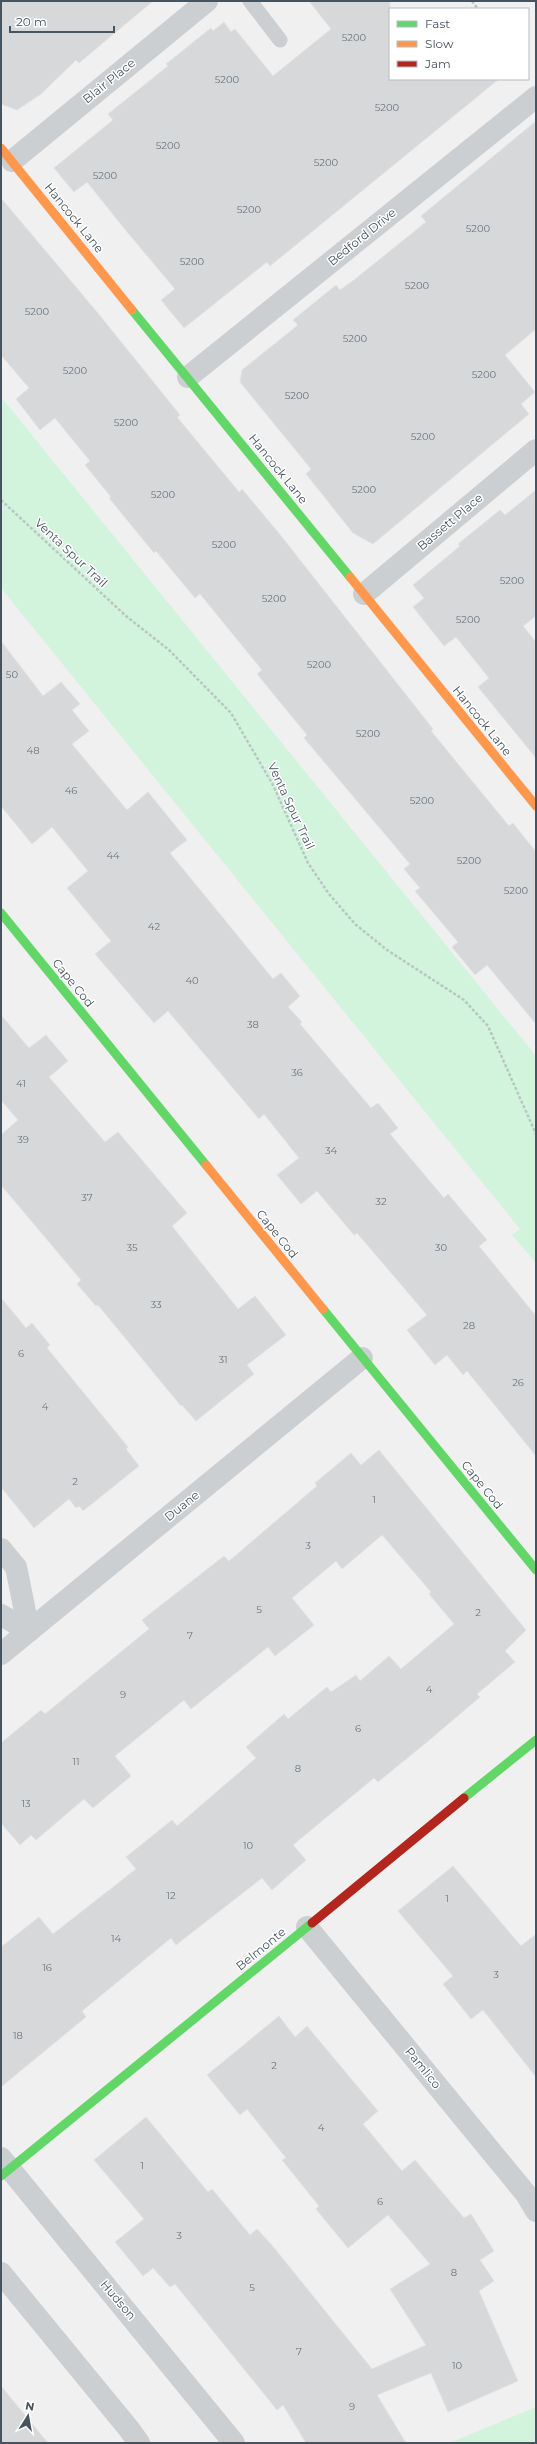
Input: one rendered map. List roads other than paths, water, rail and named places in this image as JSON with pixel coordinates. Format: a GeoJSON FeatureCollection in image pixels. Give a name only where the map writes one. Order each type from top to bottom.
{"type":"FeatureCollection","features":[{"type":"Feature","properties":{"kind":"street","name":"Blair Place"},"geometry":{"type":"LineString","coordinates":[[6,154],[207,1]]}},
{"type":"Feature","properties":{"kind":"street","name":"Bedford Drive"},"geometry":{"type":"LineString","coordinates":[[188,377],[536,96]]}},
{"type":"Feature","properties":{"kind":"street","name":"Hancock Lane"},"geometry":{"type":"LineString","coordinates":[[6,154],[536,806]]}},
{"type":"Feature","properties":{"kind":"street","name":"Bassett Place"},"geometry":{"type":"LineString","coordinates":[[364,594],[536,450]]}},
{"type":"Feature","properties":{"kind":"street","name":"Cape Cod"},"geometry":{"type":"LineString","coordinates":[[1,913],[536,1570]]}},
{"type":"Feature","properties":{"kind":"street","name":"Duane"},"geometry":{"type":"LineString","coordinates":[[1,1654],[362,1358]]}},
{"type":"Feature","properties":{"kind":"street"},"geometry":{"type":"LineString","coordinates":[[1,1549],[16,1567],[29,1631]]}},
{"type":"Feature","properties":{"kind":"street"},"geometry":{"type":"LineString","coordinates":[[1,1615],[29,1631]]}},
{"type":"Feature","properties":{"kind":"street","name":"Belmonte"},"geometry":{"type":"LineString","coordinates":[[4,2168],[307,1927],[536,1740]]}},
{"type":"Feature","properties":{"kind":"street","name":"Pamlico"},"geometry":{"type":"LineString","coordinates":[[307,1927],[526,2194],[536,2211]]}},
{"type":"Feature","properties":{"kind":"street","name":"Hudson"},"geometry":{"type":"LineString","coordinates":[[4,2168],[234,2443]]}},
{"type":"Feature","properties":{"kind":"street"},"geometry":{"type":"LineString","coordinates":[[1,2273],[139,2443]]}},
{"type":"Feature","properties":{"kind":"lane"},"geometry":{"type":"LineString","coordinates":[[250,1],[280,40]]}}]}
